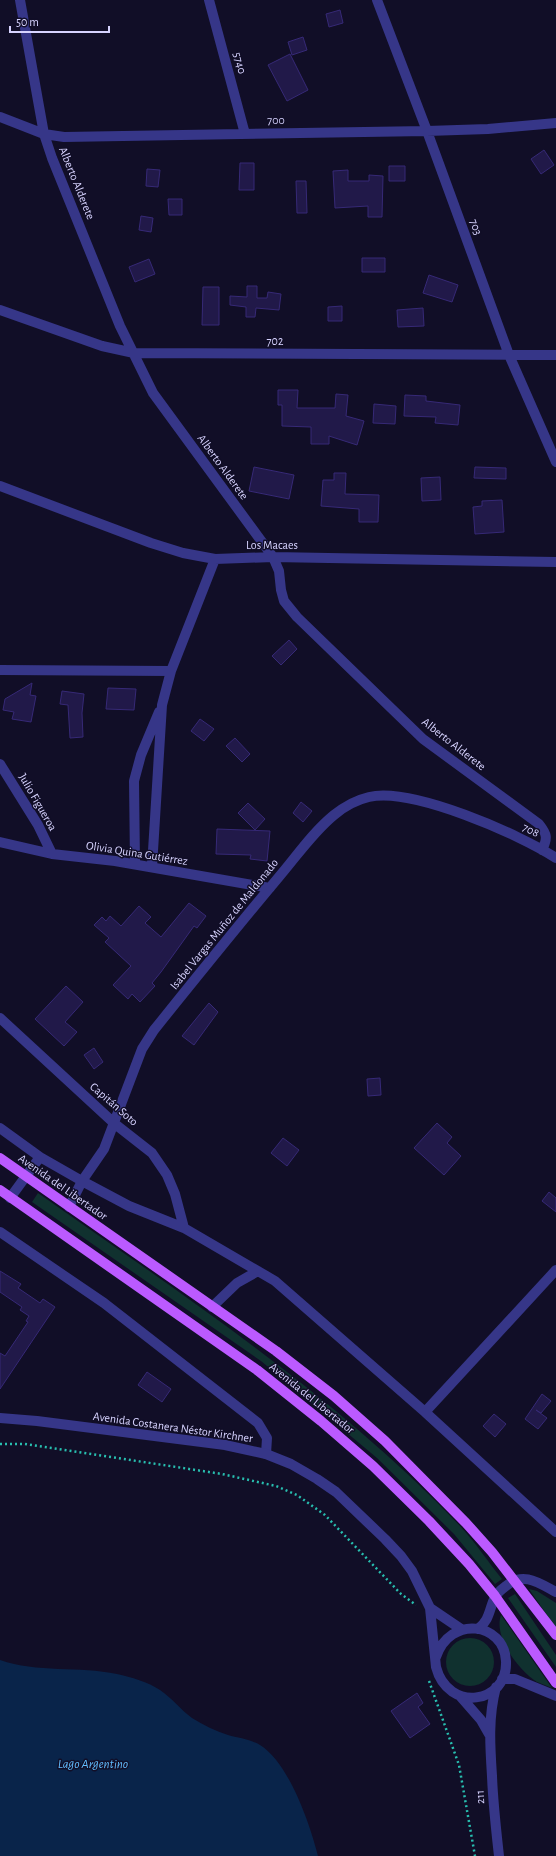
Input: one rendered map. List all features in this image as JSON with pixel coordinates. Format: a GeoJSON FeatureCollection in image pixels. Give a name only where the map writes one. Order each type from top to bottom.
{"type":"FeatureCollection","features":[{"type":"Feature","properties":{"kind":"main road","name":"Avenida del Libertador"},"geometry":{"type":"LineString","coordinates":[[0,1158],[282,1355],[334,1396],[385,1441],[466,1523],[514,1579],[556,1635]]}},
{"type":"Feature","properties":{"kind":"main road","name":"Avenida del Libertador"},"geometry":{"type":"LineString","coordinates":[[0,1190],[257,1370],[321,1421],[373,1466],[429,1521],[469,1564],[495,1596],[556,1683]]}},
{"type":"Feature","properties":{"kind":"street","name":"Alberto Alderete"},"geometry":{"type":"LineString","coordinates":[[20,0],[44,134],[52,158],[120,326],[153,393],[273,557],[279,571],[284,601],[297,617],[423,740],[540,824],[547,833],[547,841],[542,850]]}},
{"type":"Feature","properties":{"kind":"street","name":"5740"},"geometry":{"type":"LineString","coordinates":[[209,0],[246,134]]}},
{"type":"Feature","properties":{"kind":"street","name":"703"},"geometry":{"type":"LineString","coordinates":[[377,0],[427,131],[509,355],[556,462]]}},
{"type":"Feature","properties":{"kind":"street","name":"700"},"geometry":{"type":"LineString","coordinates":[[0,117],[44,134],[64,137],[427,131],[488,129],[556,123]]}},
{"type":"Feature","properties":{"kind":"street","name":"702"},"geometry":{"type":"LineString","coordinates":[[0,310],[102,346],[134,353],[556,355]]}},
{"type":"Feature","properties":{"kind":"street","name":"Los Macaes"},"geometry":{"type":"LineString","coordinates":[[0,486],[183,553],[216,558],[273,557],[556,562]]}},
{"type":"Feature","properties":{"kind":"street"},"geometry":{"type":"LineString","coordinates":[[135,864],[134,781],[141,755],[162,705],[171,670],[216,558]]}},
{"type":"Feature","properties":{"kind":"street"},"geometry":{"type":"LineString","coordinates":[[0,670],[171,670]]}},
{"type":"Feature","properties":{"kind":"street"},"geometry":{"type":"LineString","coordinates":[[152,867],[162,705]]}},
{"type":"Feature","properties":{"kind":"street","name":"Julio Figueroa"},"geometry":{"type":"LineString","coordinates":[[0,764],[38,825],[52,854]]}},
{"type":"Feature","properties":{"kind":"street","name":"Isabel Vargas Muñoz de Maldonado"},"geometry":{"type":"LineString","coordinates":[[69,1207],[82,1181],[104,1149],[115,1124],[142,1048],[154,1030],[270,888],[333,815],[350,803],[370,796],[397,796],[417,800],[494,826]]}},
{"type":"Feature","properties":{"kind":"street","name":"708"},"geometry":{"type":"LineString","coordinates":[[494,826],[556,858]]}},
{"type":"Feature","properties":{"kind":"street","name":"Olivia Quina Gutiérrez"},"geometry":{"type":"LineString","coordinates":[[0,842],[52,854],[135,864],[270,888]]}},
{"type":"Feature","properties":{"kind":"street","name":"Capitán Soto"},"geometry":{"type":"LineString","coordinates":[[0,1018],[115,1124],[152,1153],[166,1175],[175,1194],[184,1228]]}},
{"type":"Feature","properties":{"kind":"street","name":"Avenida del Libertador"},"geometry":{"type":"LineString","coordinates":[[0,1128],[40,1157],[82,1181],[129,1206],[184,1228],[275,1281],[425,1412],[556,1532]]}},
{"type":"Feature","properties":{"kind":"street"},"geometry":{"type":"LineString","coordinates":[[10,1198],[40,1157]]}},
{"type":"Feature","properties":{"kind":"street"},"geometry":{"type":"LineString","coordinates":[[0,1232],[104,1303],[258,1423],[267,1438],[266,1454]]}},
{"type":"Feature","properties":{"kind":"street"},"geometry":{"type":"LineString","coordinates":[[425,1412],[556,1270]]}},
{"type":"Feature","properties":{"kind":"street"},"geometry":{"type":"LineString","coordinates":[[212,1307],[238,1283],[258,1271]]}},
{"type":"Feature","properties":{"kind":"street","name":"Avenida Costanera Néstor Kirchner"},"geometry":{"type":"LineString","coordinates":[[0,1418],[38,1421],[225,1445],[266,1454],[298,1468],[336,1492],[401,1556],[412,1571],[430,1608],[461,1630]]}},
{"type":"Feature","properties":{"kind":"street"},"geometry":{"type":"LineString","coordinates":[[478,1629],[488,1619],[495,1596],[514,1579],[521,1578],[532,1580],[556,1592]]}},
{"type":"Feature","properties":{"kind":"street"},"geometry":{"type":"LineString","coordinates":[[430,1608],[436,1667],[441,1681],[451,1692],[470,1698],[489,1694],[499,1683],[505,1670],[506,1660],[498,1640],[489,1633],[478,1629],[461,1630],[452,1633],[439,1648],[436,1657]]}},
{"type":"Feature","properties":{"kind":"street"},"geometry":{"type":"LineString","coordinates":[[499,1683],[515,1679],[556,1696]]}},
{"type":"Feature","properties":{"kind":"street","name":"211"},"geometry":{"type":"LineString","coordinates":[[499,1683],[492,1702],[489,1736],[499,1856]]}},
{"type":"Feature","properties":{"kind":"street","name":"211"},"geometry":{"type":"LineString","coordinates":[[460,1696],[482,1720],[489,1736]]}},
{"type":"Feature","properties":{"kind":"path"},"geometry":{"type":"LineString","coordinates":[[0,1444],[25,1444],[214,1473],[276,1486],[297,1495],[325,1515],[401,1594],[419,1607]]}},
{"type":"Feature","properties":{"kind":"path"},"geometry":{"type":"LineString","coordinates":[[428,1674],[430,1686],[459,1765],[475,1856]]}},
{"type":"Feature","properties":{"kind":"green space"},"geometry":{"type":"Polygon","coordinates":[[[38,1193],[203,1309],[311,1391],[363,1434],[413,1479],[461,1527],[472,1539],[502,1579],[495,1584],[454,1534],[377,1458],[261,1361],[32,1202],[38,1193]]]}},
{"type":"Feature","properties":{"kind":"green space"},"geometry":{"type":"Polygon","coordinates":[[[529,1589],[537,1591],[556,1603],[556,1628],[529,1589]]]}},
{"type":"Feature","properties":{"kind":"green space"},"geometry":{"type":"Polygon","coordinates":[[[515,1594],[556,1655],[556,1667],[508,1598],[515,1594]]]}},
{"type":"Feature","properties":{"kind":"green space"},"geometry":{"type":"Polygon","coordinates":[[[501,1615],[552,1688],[537,1682],[530,1677],[509,1653],[501,1633],[501,1615]]]}},
{"type":"Feature","properties":{"kind":"green space"},"geometry":{"type":"Polygon","coordinates":[[[465,1638],[475,1638],[484,1642],[490,1648],[493,1653],[493,1671],[484,1682],[475,1686],[465,1686],[456,1682],[450,1676],[446,1667],[446,1657],[450,1648],[456,1642],[465,1638]]]}},
{"type":"Feature","properties":{"kind":"water","name":"Lago Argentino"},"geometry":{"type":"Polygon","coordinates":[[[0,1660],[29,1667],[88,1670],[134,1678],[160,1690],[188,1715],[210,1728],[260,1745],[280,1765],[297,1795],[310,1828],[318,1856],[0,1856],[0,1660]]]}},
{"type":"Feature","properties":{"kind":"building"},"geometry":{"type":"Polygon","coordinates":[[[340,10],[343,23],[329,27],[326,14],[340,10]]]}},
{"type":"Feature","properties":{"kind":"building"},"geometry":{"type":"Polygon","coordinates":[[[303,37],[307,50],[292,55],[288,42],[303,37]]]}},
{"type":"Feature","properties":{"kind":"building"},"geometry":{"type":"Polygon","coordinates":[[[290,54],[308,90],[287,101],[268,65],[290,54]]]}},
{"type":"Feature","properties":{"kind":"building"},"geometry":{"type":"Polygon","coordinates":[[[544,150],[554,165],[541,174],[531,159],[544,150]]]}},
{"type":"Feature","properties":{"kind":"building"},"geometry":{"type":"Polygon","coordinates":[[[240,163],[254,163],[254,190],[239,190],[240,163]]]}},
{"type":"Feature","properties":{"kind":"building"},"geometry":{"type":"Polygon","coordinates":[[[389,166],[405,166],[405,181],[389,181],[389,166]]]}},
{"type":"Feature","properties":{"kind":"building"},"geometry":{"type":"Polygon","coordinates":[[[147,169],[160,170],[158,187],[146,186],[147,169]]]}},
{"type":"Feature","properties":{"kind":"building"},"geometry":{"type":"Polygon","coordinates":[[[348,170],[348,181],[369,181],[369,175],[383,176],[382,217],[368,217],[368,206],[335,208],[333,171],[348,170]]]}},
{"type":"Feature","properties":{"kind":"building"},"geometry":{"type":"Polygon","coordinates":[[[296,181],[306,181],[307,213],[297,213],[296,181]]]}},
{"type":"Feature","properties":{"kind":"building"},"geometry":{"type":"Polygon","coordinates":[[[168,199],[182,199],[182,215],[169,215],[168,199]]]}},
{"type":"Feature","properties":{"kind":"building"},"geometry":{"type":"Polygon","coordinates":[[[141,216],[153,218],[151,232],[139,230],[141,216]]]}},
{"type":"Feature","properties":{"kind":"building"},"geometry":{"type":"Polygon","coordinates":[[[362,258],[385,258],[385,272],[362,272],[362,258]]]}},
{"type":"Feature","properties":{"kind":"building"},"geometry":{"type":"Polygon","coordinates":[[[149,259],[155,274],[135,282],[129,267],[149,259]]]}},
{"type":"Feature","properties":{"kind":"building"},"geometry":{"type":"Polygon","coordinates":[[[429,275],[458,285],[452,302],[423,293],[429,275]]]}},
{"type":"Feature","properties":{"kind":"building"},"geometry":{"type":"Polygon","coordinates":[[[247,286],[257,286],[257,298],[267,298],[268,292],[281,294],[279,310],[256,308],[255,317],[246,317],[246,307],[230,305],[230,296],[247,297],[247,286]]]}},
{"type":"Feature","properties":{"kind":"building"},"geometry":{"type":"Polygon","coordinates":[[[203,287],[219,287],[219,325],[202,325],[203,287]]]}},
{"type":"Feature","properties":{"kind":"building"},"geometry":{"type":"Polygon","coordinates":[[[342,306],[342,321],[328,321],[328,307],[342,306]]]}},
{"type":"Feature","properties":{"kind":"building"},"geometry":{"type":"Polygon","coordinates":[[[423,308],[424,326],[398,327],[397,310],[423,308]]]}},
{"type":"Feature","properties":{"kind":"building"},"geometry":{"type":"Polygon","coordinates":[[[278,390],[298,390],[297,408],[335,408],[336,394],[348,395],[346,416],[364,421],[357,445],[329,436],[329,444],[311,444],[311,427],[282,426],[282,405],[278,405],[278,390]]]}},
{"type":"Feature","properties":{"kind":"building"},"geometry":{"type":"Polygon","coordinates":[[[405,395],[426,396],[426,401],[460,405],[458,425],[435,423],[436,417],[404,416],[405,395]]]}},
{"type":"Feature","properties":{"kind":"building"},"geometry":{"type":"Polygon","coordinates":[[[374,404],[396,406],[395,424],[373,423],[374,404]]]}},
{"type":"Feature","properties":{"kind":"building"},"geometry":{"type":"Polygon","coordinates":[[[254,467],[294,475],[289,499],[249,491],[254,467]]]}},
{"type":"Feature","properties":{"kind":"building"},"geometry":{"type":"Polygon","coordinates":[[[475,467],[506,468],[506,479],[474,478],[475,467]]]}},
{"type":"Feature","properties":{"kind":"building"},"geometry":{"type":"Polygon","coordinates":[[[334,473],[346,473],[345,494],[379,495],[378,522],[359,522],[359,509],[321,506],[323,480],[334,480],[334,473]]]}},
{"type":"Feature","properties":{"kind":"building"},"geometry":{"type":"Polygon","coordinates":[[[440,477],[441,500],[422,501],[421,478],[440,477]]]}},
{"type":"Feature","properties":{"kind":"building"},"geometry":{"type":"Polygon","coordinates":[[[502,500],[504,532],[475,534],[473,507],[482,506],[482,501],[502,500]]]}},
{"type":"Feature","properties":{"kind":"building"},"geometry":{"type":"Polygon","coordinates":[[[289,640],[297,649],[281,665],[272,656],[289,640]]]}},
{"type":"Feature","properties":{"kind":"building"},"geometry":{"type":"Polygon","coordinates":[[[32,683],[30,695],[36,696],[31,722],[12,719],[14,712],[3,710],[5,699],[32,683]]]}},
{"type":"Feature","properties":{"kind":"building"},"geometry":{"type":"Polygon","coordinates":[[[108,688],[136,689],[134,710],[106,709],[108,688]]]}},
{"type":"Feature","properties":{"kind":"building"},"geometry":{"type":"Polygon","coordinates":[[[62,691],[84,694],[82,713],[83,737],[70,738],[68,705],[60,704],[62,691]]]}},
{"type":"Feature","properties":{"kind":"building"},"geometry":{"type":"Polygon","coordinates":[[[200,719],[214,729],[204,741],[191,731],[200,719]]]}},
{"type":"Feature","properties":{"kind":"building"},"geometry":{"type":"Polygon","coordinates":[[[235,738],[250,754],[242,762],[226,746],[235,738]]]}},
{"type":"Feature","properties":{"kind":"building"},"geometry":{"type":"Polygon","coordinates":[[[301,802],[312,811],[303,822],[293,813],[301,802]]]}},
{"type":"Feature","properties":{"kind":"building"},"geometry":{"type":"Polygon","coordinates":[[[248,803],[265,819],[255,830],[238,813],[248,803]]]}},
{"type":"Feature","properties":{"kind":"building"},"geometry":{"type":"Polygon","coordinates":[[[217,829],[270,831],[267,861],[250,859],[251,855],[216,854],[217,829]]]}},
{"type":"Feature","properties":{"kind":"building"},"geometry":{"type":"Polygon","coordinates":[[[189,903],[206,916],[197,928],[194,926],[152,983],[155,986],[140,1002],[132,994],[128,999],[113,985],[131,966],[105,942],[109,938],[94,925],[102,917],[106,921],[110,916],[121,926],[139,906],[151,917],[145,923],[161,937],[189,903]]]}},
{"type":"Feature","properties":{"kind":"building"},"geometry":{"type":"Polygon","coordinates":[[[66,986],[83,1002],[65,1022],[77,1032],[64,1046],[35,1019],[66,986]]]}},
{"type":"Feature","properties":{"kind":"building"},"geometry":{"type":"Polygon","coordinates":[[[209,1003],[218,1012],[194,1045],[182,1036],[209,1003]]]}},
{"type":"Feature","properties":{"kind":"building"},"geometry":{"type":"Polygon","coordinates":[[[94,1048],[103,1062],[94,1069],[84,1055],[94,1048]]]}},
{"type":"Feature","properties":{"kind":"building"},"geometry":{"type":"Polygon","coordinates":[[[380,1078],[381,1095],[368,1096],[367,1079],[380,1078]]]}},
{"type":"Feature","properties":{"kind":"building"},"geometry":{"type":"Polygon","coordinates":[[[437,1123],[452,1137],[447,1143],[461,1156],[444,1175],[414,1148],[437,1123]]]}},
{"type":"Feature","properties":{"kind":"building"},"geometry":{"type":"Polygon","coordinates":[[[283,1138],[299,1150],[287,1166],[271,1153],[283,1138]]]}},
{"type":"Feature","properties":{"kind":"building"},"geometry":{"type":"Polygon","coordinates":[[[549,1192],[556,1198],[556,1212],[542,1201],[549,1192]]]}},
{"type":"Feature","properties":{"kind":"building"},"geometry":{"type":"Polygon","coordinates":[[[0,1271],[21,1284],[18,1288],[40,1303],[43,1299],[55,1307],[0,1389],[0,1353],[5,1356],[28,1322],[26,1321],[29,1316],[20,1310],[22,1307],[0,1292],[0,1271]]]}},
{"type":"Feature","properties":{"kind":"building"},"geometry":{"type":"Polygon","coordinates":[[[147,1372],[171,1389],[162,1402],[138,1385],[147,1372]]]}},
{"type":"Feature","properties":{"kind":"building"},"geometry":{"type":"Polygon","coordinates":[[[542,1394],[551,1401],[541,1413],[536,1410],[547,1418],[538,1429],[525,1419],[542,1394]]]}},
{"type":"Feature","properties":{"kind":"building"},"geometry":{"type":"Polygon","coordinates":[[[494,1414],[506,1424],[495,1437],[483,1426],[494,1414]]]}},
{"type":"Feature","properties":{"kind":"building"},"geometry":{"type":"Polygon","coordinates":[[[417,1693],[423,1703],[418,1707],[430,1724],[410,1738],[391,1711],[417,1693]]]}}]}
